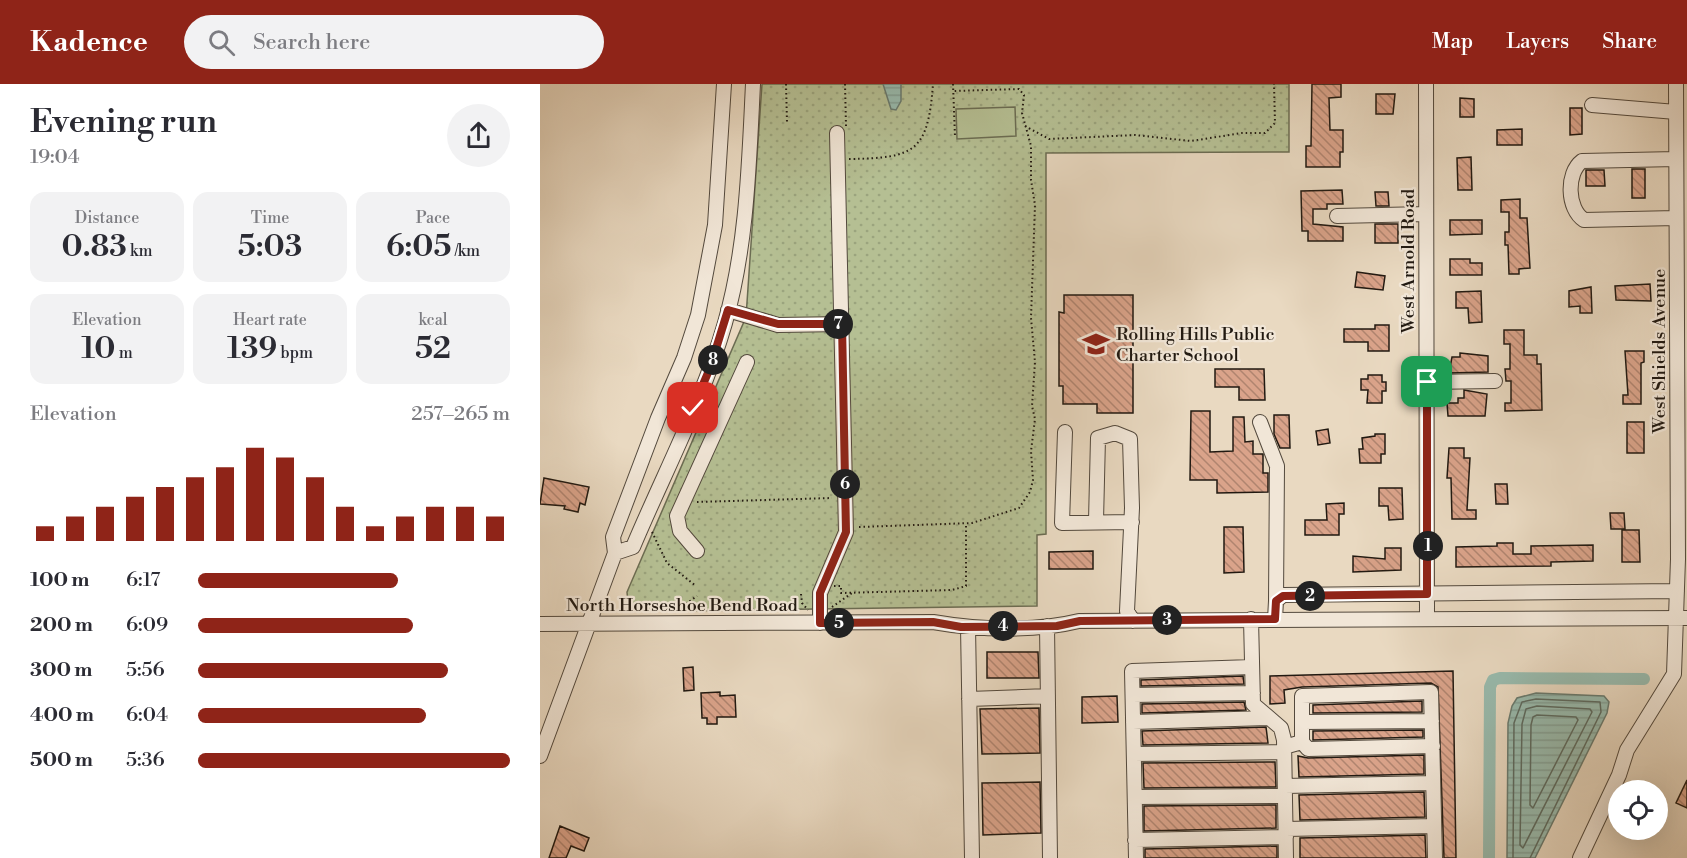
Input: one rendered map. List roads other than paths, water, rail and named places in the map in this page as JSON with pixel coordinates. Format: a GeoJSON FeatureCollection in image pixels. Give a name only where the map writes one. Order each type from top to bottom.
{"type":"FeatureCollection","features":[{"type":"Feature","properties":{"kind":"street"},"geometry":{"type":"LineString","coordinates":[[540,756],[615,553],[613,537],[650,437],[684,358],[698,315],[715,225],[724,84]]}},
{"type":"Feature","properties":{"kind":"street"},"geometry":{"type":"LineString","coordinates":[[615,553],[633,547],[710,368],[728,310],[743,229],[753,84]]}},
{"type":"Feature","properties":{"kind":"street","name":"West Arnold Road"},"geometry":{"type":"LineString","coordinates":[[1426,84],[1427,618]]}},
{"type":"Feature","properties":{"kind":"street","name":"West Shields Avenue"},"geometry":{"type":"LineString","coordinates":[[1580,858],[1619,775],[1627,750],[1674,674],[1682,619],[1677,591],[1676,84]]}},
{"type":"Feature","properties":{"kind":"street"},"geometry":{"type":"LineString","coordinates":[[1592,105],[1676,112]]}},
{"type":"Feature","properties":{"kind":"street"},"geometry":{"type":"LineString","coordinates":[[820,623],[820,593],[846,532],[837,133]]}},
{"type":"Feature","properties":{"kind":"street"},"geometry":{"type":"LineString","coordinates":[[1676,159],[1582,161],[1572,172],[1572,184],[1573,208],[1577,216],[1584,220],[1676,218]]}},
{"type":"Feature","properties":{"kind":"street"},"geometry":{"type":"LineString","coordinates":[[1337,216],[1426,214]]}},
{"type":"Feature","properties":{"kind":"street"},"geometry":{"type":"LineString","coordinates":[[728,310],[778,324],[842,324]]}},
{"type":"Feature","properties":{"kind":"street"},"geometry":{"type":"LineString","coordinates":[[697,551],[680,531],[677,516],[747,362]]}},
{"type":"Feature","properties":{"kind":"street"},"geometry":{"type":"LineString","coordinates":[[1427,382],[1495,381]]}},
{"type":"Feature","properties":{"kind":"street"},"geometry":{"type":"LineString","coordinates":[[1260,422],[1277,466],[1275,619]]}},
{"type":"Feature","properties":{"kind":"street"},"geometry":{"type":"LineString","coordinates":[[1065,432],[1062,523],[1132,522]]}},
{"type":"Feature","properties":{"kind":"street"},"geometry":{"type":"LineString","coordinates":[[1096,521],[1098,438],[1115,433],[1130,439],[1132,522],[1127,611],[1132,621]]}},
{"type":"Feature","properties":{"kind":"street"},"geometry":{"type":"LineString","coordinates":[[1276,601],[1283,596],[1677,591]]}},
{"type":"Feature","properties":{"kind":"street","name":"North Horseshoe Bend Road"},"geometry":{"type":"LineString","coordinates":[[540,624],[933,622],[968,627],[1047,626],[1080,621],[1427,618],[1682,619]]}},
{"type":"Feature","properties":{"kind":"street"},"geometry":{"type":"LineString","coordinates":[[1251,620],[1253,705],[1281,728],[1284,749],[1286,858]]}},
{"type":"Feature","properties":{"kind":"street"},"geometry":{"type":"LineString","coordinates":[[1047,626],[1050,858]]}},
{"type":"Feature","properties":{"kind":"street"},"geometry":{"type":"LineString","coordinates":[[968,627],[972,858]]}},
{"type":"Feature","properties":{"kind":"street"},"geometry":{"type":"LineString","coordinates":[[1136,858],[1132,671],[1252,667]]}},
{"type":"Feature","properties":{"kind":"street"},"geometry":{"type":"LineString","coordinates":[[1432,746],[1308,749],[1302,742],[1302,696],[1431,692],[1435,858]]}},
{"type":"Feature","properties":{"kind":"street"},"geometry":{"type":"LineString","coordinates":[[1132,695],[1252,693]]}},
{"type":"Feature","properties":{"kind":"street"},"geometry":{"type":"LineString","coordinates":[[969,699],[1048,696]]}},
{"type":"Feature","properties":{"kind":"street"},"geometry":{"type":"LineString","coordinates":[[1133,722],[1268,718]]}},
{"type":"Feature","properties":{"kind":"street"},"geometry":{"type":"LineString","coordinates":[[1302,722],[1432,721]]}},
{"type":"Feature","properties":{"kind":"street"},"geometry":{"type":"LineString","coordinates":[[1134,754],[1284,749],[1302,742]]}},
{"type":"Feature","properties":{"kind":"street"},"geometry":{"type":"LineString","coordinates":[[1135,797],[1433,783]]}},
{"type":"Feature","properties":{"kind":"street"},"geometry":{"type":"LineString","coordinates":[[1135,840],[1434,826]]}},
{"type":"Feature","properties":{"kind":"water"},"geometry":{"type":"Polygon","coordinates":[[[883,84],[901,84],[901,101],[896,110],[891,109],[883,84]]]}},
{"type":"Feature","properties":{"kind":"water"},"geometry":{"type":"Polygon","coordinates":[[[1536,693],[1604,696],[1609,702],[1607,713],[1535,858],[1507,858],[1508,723],[1512,706],[1517,698],[1536,693]]]}},
{"type":"Feature","properties":{"kind":"waterway"},"geometry":{"type":"LineString","coordinates":[[1489,858],[1490,687],[1493,680],[1500,678],[1644,679]]}},
{"type":"Feature","properties":{"kind":"place","name":"Rolling Hills Public Charter School"},"geometry":{"type":"Point","coordinates":[1096,344]}}]}
